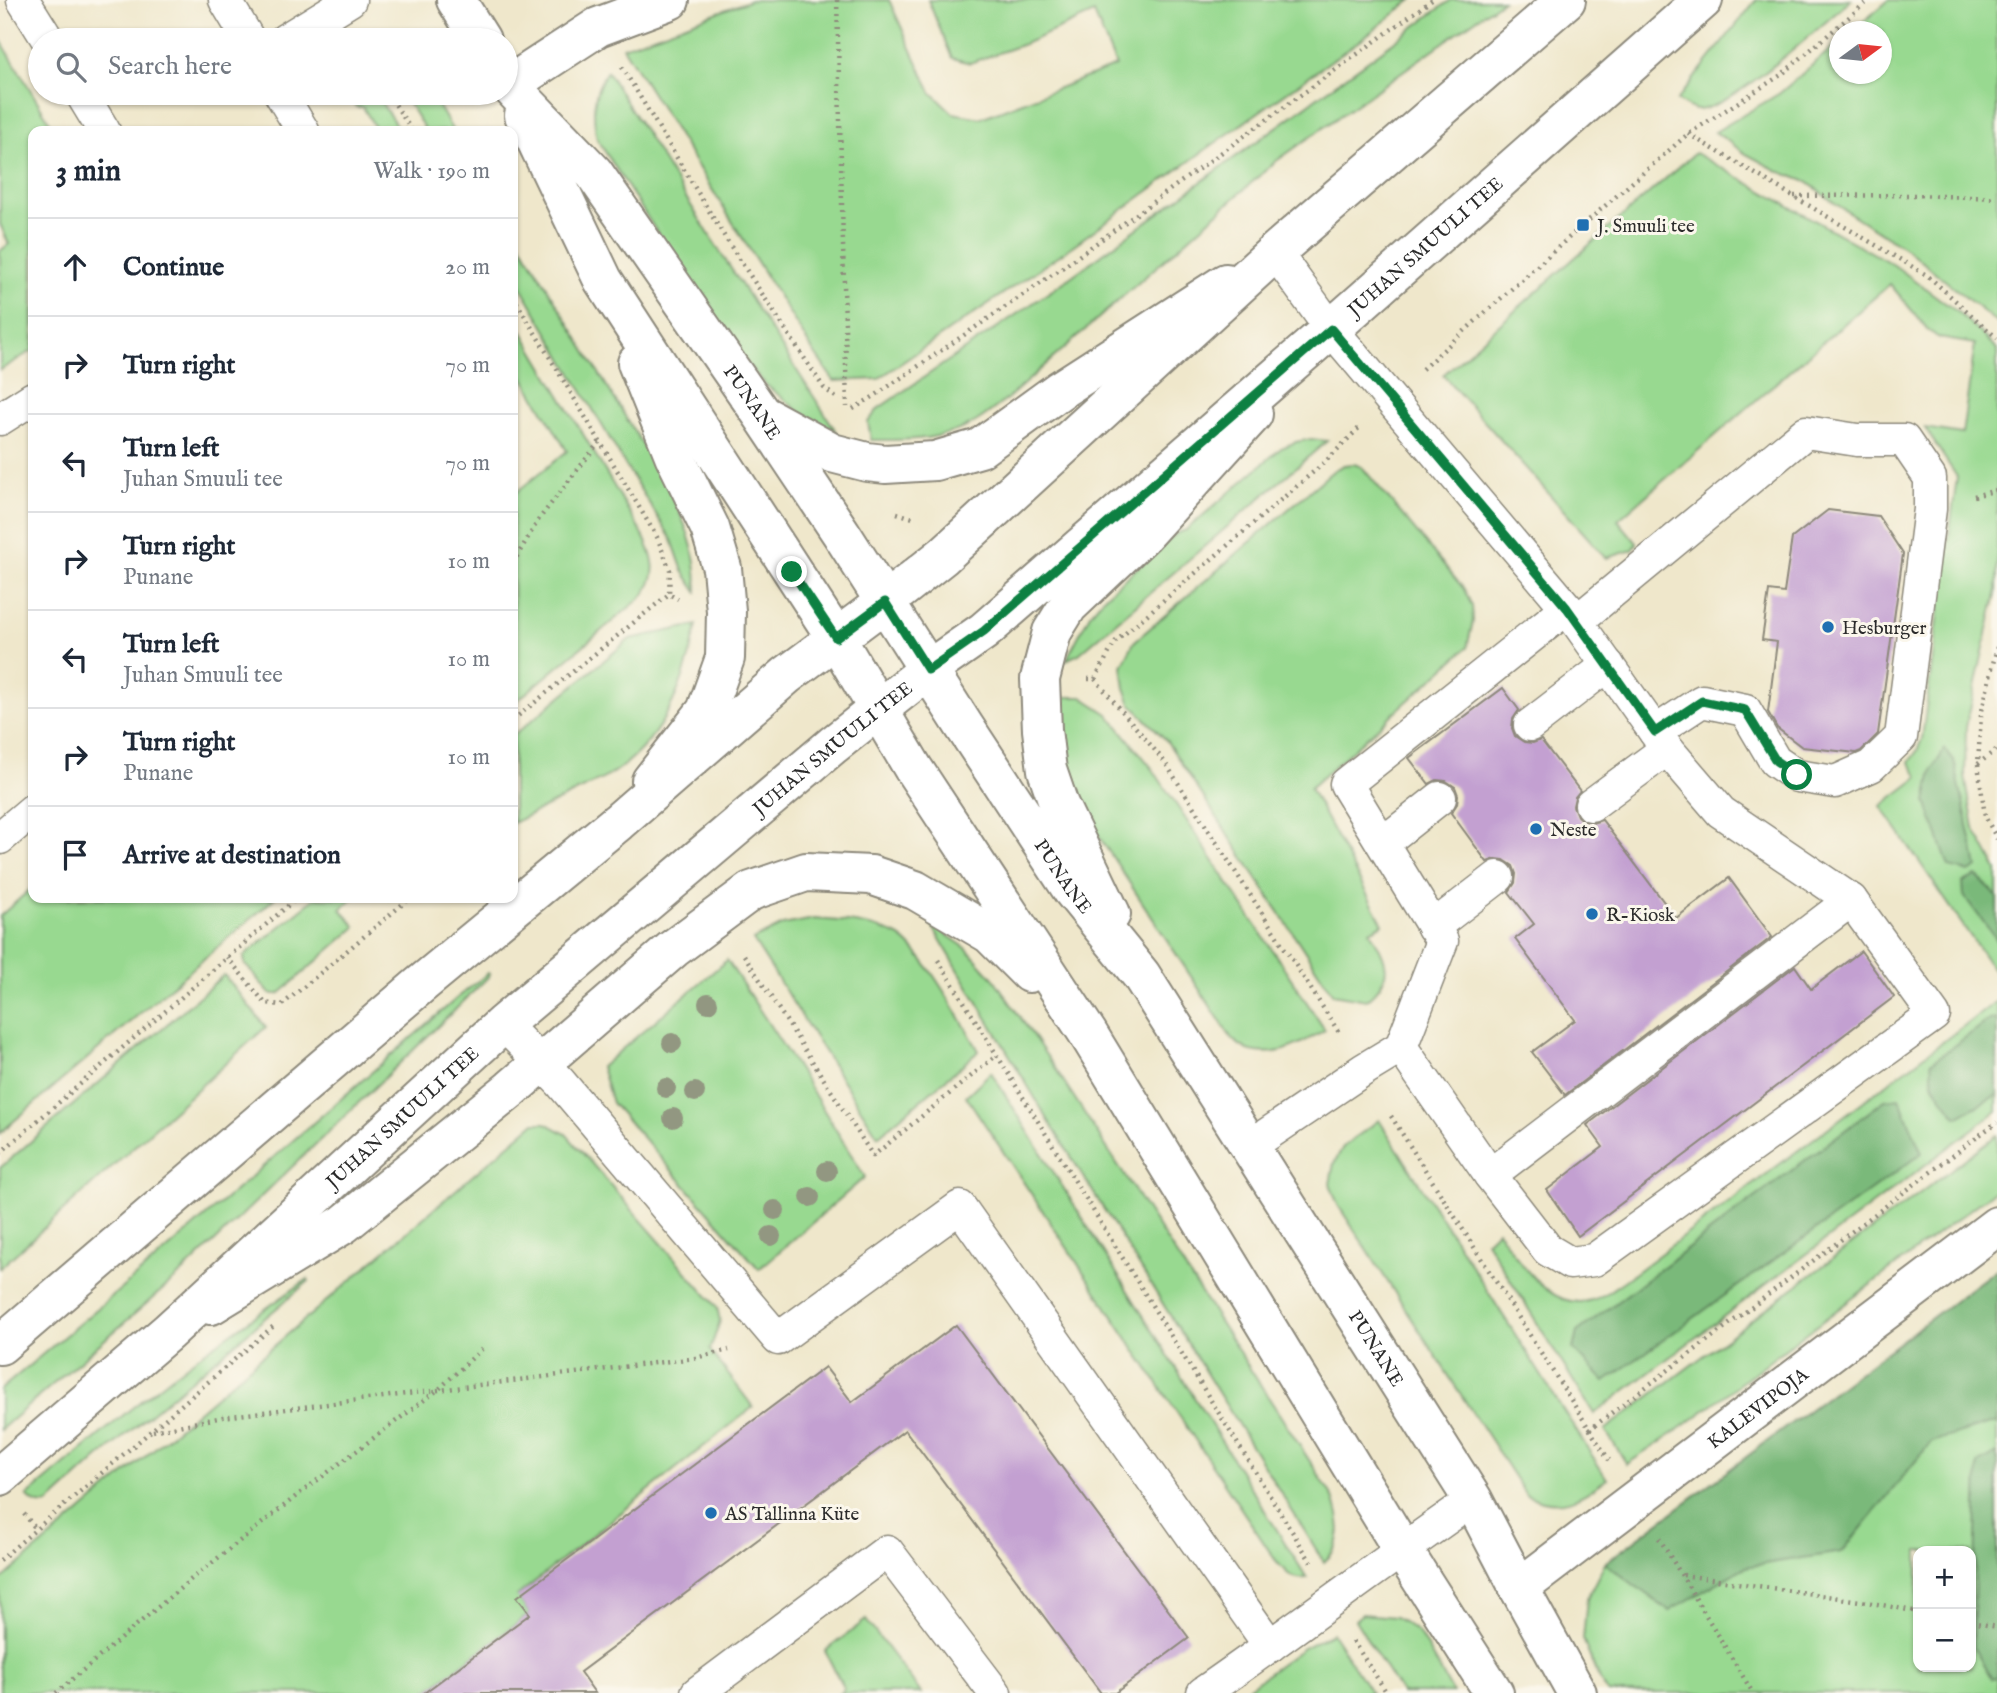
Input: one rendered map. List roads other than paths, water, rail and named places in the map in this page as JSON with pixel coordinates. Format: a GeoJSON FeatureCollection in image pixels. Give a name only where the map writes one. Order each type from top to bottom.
{"type":"FeatureCollection","features":[{"type":"Feature","properties":{"kind":"main road"},"geometry":{"type":"LineString","coordinates":[[456,0],[474,28]]}},
{"type":"Feature","properties":{"kind":"main road"},"geometry":{"type":"LineString","coordinates":[[518,76],[598,27],[670,0]]}},
{"type":"Feature","properties":{"kind":"main road"},"geometry":{"type":"LineString","coordinates":[[0,1345],[419,986],[618,822],[787,675],[943,556],[1275,252],[1566,0]]}},
{"type":"Feature","properties":{"kind":"main road","name":"JUHAN SMUULI TEE"},"geometry":{"type":"LineString","coordinates":[[0,1476],[167,1332],[503,1024],[878,708],[984,631],[1703,0]]}},
{"type":"Feature","properties":{"kind":"main road","name":"PUNANE"},"geometry":{"type":"LineString","coordinates":[[518,93],[594,173],[762,415],[1072,890],[1141,975],[1473,1500],[1577,1693]]}},
{"type":"Feature","properties":{"kind":"main road"},"geometry":{"type":"LineString","coordinates":[[518,103],[603,280],[674,455],[710,528],[722,568],[726,611],[725,658],[706,710],[618,822]]}},
{"type":"Feature","properties":{"kind":"main road"},"geometry":{"type":"LineString","coordinates":[[762,415],[832,453],[867,462],[885,464],[935,461],[980,448],[1060,390],[1275,252]]}},
{"type":"Feature","properties":{"kind":"main road"},"geometry":{"type":"LineString","coordinates":[[603,280],[836,638],[913,768],[1087,1032],[1402,1549],[1494,1693]]}},
{"type":"Feature","properties":{"kind":"main road"},"geometry":{"type":"LineString","coordinates":[[1141,975],[1059,805],[1048,770],[1042,730],[1040,679],[1052,632],[1068,606],[1143,535],[1331,329]]}},
{"type":"Feature","properties":{"kind":"main road"},"geometry":{"type":"LineString","coordinates":[[167,1332],[344,1224],[540,1063],[673,949],[751,891],[806,872],[871,875],[915,890],[990,934],[1087,1032]]}},
{"type":"Feature","properties":{"kind":"main road","name":"KALEVIPOJA"},"geometry":{"type":"LineString","coordinates":[[1519,1588],[1997,1226]]}},
{"type":"Feature","properties":{"kind":"lane"},"geometry":{"type":"LineString","coordinates":[[23,0],[40,28]]}},
{"type":"Feature","properties":{"kind":"lane"},"geometry":{"type":"LineString","coordinates":[[225,0],[242,28]]}},
{"type":"Feature","properties":{"kind":"lane"},"geometry":{"type":"LineString","coordinates":[[304,28],[350,0]]}},
{"type":"Feature","properties":{"kind":"lane"},"geometry":{"type":"LineString","coordinates":[[88,105],[101,126]]}},
{"type":"Feature","properties":{"kind":"lane"},"geometry":{"type":"LineString","coordinates":[[287,105],[300,126]]}},
{"type":"Feature","properties":{"kind":"lane"},"geometry":{"type":"LineString","coordinates":[[1275,252],[1331,329],[1388,399],[1572,615],[1661,740],[1721,812],[1851,900],[1934,1015],[1594,1260],[1570,1264],[1548,1250],[1490,1175],[1401,1046]]}},
{"type":"Feature","properties":{"kind":"lane"},"geometry":{"type":"LineString","coordinates":[[0,419],[28,400]]}},
{"type":"Feature","properties":{"kind":"lane"},"geometry":{"type":"LineString","coordinates":[[1250,1146],[1401,1046],[1442,941],[1346,784],[1572,615],[1806,432],[1857,440],[1904,440],[1930,478],[1930,509],[1901,737],[1871,766],[1835,782],[1797,775],[1776,761],[1745,710],[1702,701],[1591,805]]}},
{"type":"Feature","properties":{"kind":"lane"},"geometry":{"type":"LineString","coordinates":[[1530,725],[1608,665]]}},
{"type":"Feature","properties":{"kind":"lane"},"geometry":{"type":"LineString","coordinates":[[1383,843],[1440,798]]}},
{"type":"Feature","properties":{"kind":"lane"},"geometry":{"type":"LineString","coordinates":[[0,838],[28,814]]}},
{"type":"Feature","properties":{"kind":"lane"},"geometry":{"type":"LineString","coordinates":[[1433,927],[1498,877]]}},
{"type":"Feature","properties":{"kind":"lane"},"geometry":{"type":"LineString","coordinates":[[1490,1175],[1851,900]]}},
{"type":"Feature","properties":{"kind":"lane"},"geometry":{"type":"LineString","coordinates":[[503,1024],[569,1093],[778,1339],[960,1207],[1270,1646]]}},
{"type":"Feature","properties":{"kind":"lane"},"geometry":{"type":"LineString","coordinates":[[1203,1693],[1473,1500]]}},
{"type":"Feature","properties":{"kind":"lane"},"geometry":{"type":"LineString","coordinates":[[697,1693],[887,1551],[995,1693]]}},
{"type":"Feature","properties":{"kind":"place","name":"J. Smuuli tee"},"geometry":{"type":"Point","coordinates":[1583,225]}},
{"type":"Feature","properties":{"kind":"place","name":"Hesburger"},"geometry":{"type":"Point","coordinates":[1828,627]}},
{"type":"Feature","properties":{"kind":"place","name":"Neste"},"geometry":{"type":"Point","coordinates":[1536,829]}},
{"type":"Feature","properties":{"kind":"place","name":"R-Kiosk"},"geometry":{"type":"Point","coordinates":[1592,914]}},
{"type":"Feature","properties":{"kind":"place","name":"AS Tallinna Küte"},"geometry":{"type":"Point","coordinates":[711,1513]}}]}
